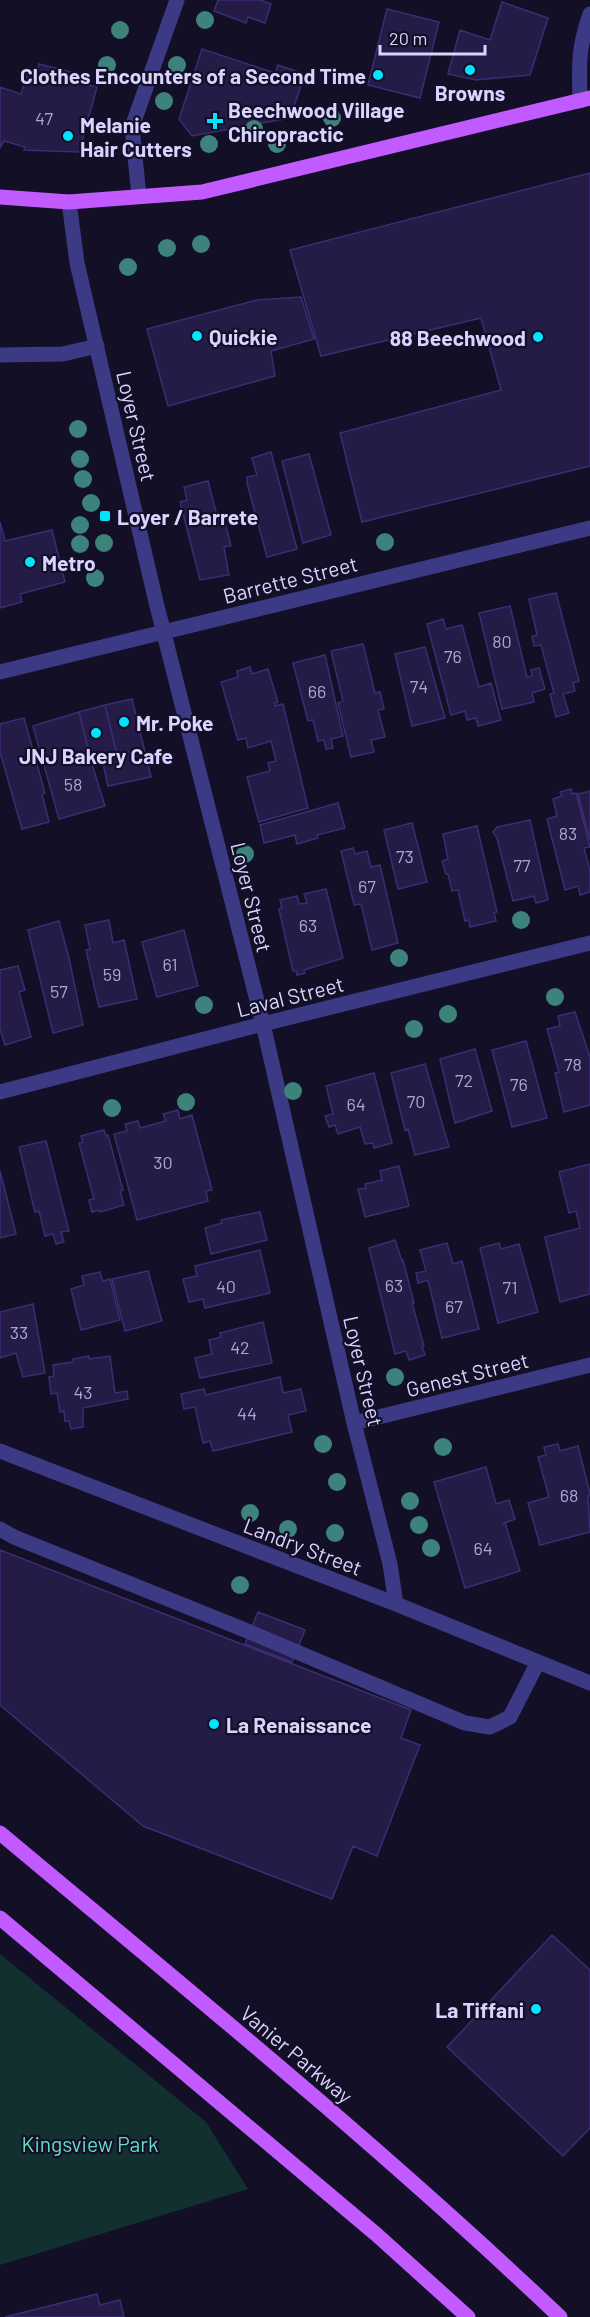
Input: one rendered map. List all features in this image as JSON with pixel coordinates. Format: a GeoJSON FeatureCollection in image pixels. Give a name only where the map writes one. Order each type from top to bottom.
{"type":"FeatureCollection","features":[{"type":"Feature","properties":{"kind":"main road"},"geometry":{"type":"LineString","coordinates":[[0,197],[69,202],[202,192],[585,99]]}},
{"type":"Feature","properties":{"kind":"main road","name":"Vanier Parkway"},"geometry":{"type":"LineString","coordinates":[[0,1833],[328,2107],[482,2243],[560,2317]]}},
{"type":"Feature","properties":{"kind":"main road"},"geometry":{"type":"LineString","coordinates":[[0,1918],[377,2235],[468,2317]]}},
{"type":"Feature","properties":{"kind":"street"},"geometry":{"type":"LineString","coordinates":[[139,196],[132,146],[132,128],[177,0]]}},
{"type":"Feature","properties":{"kind":"street"},"geometry":{"type":"LineString","coordinates":[[585,99],[579,60],[581,40],[590,14]]}},
{"type":"Feature","properties":{"kind":"street","name":"Loyer Street"},"geometry":{"type":"LineString","coordinates":[[69,202],[77,263],[162,631],[263,1024],[354,1423],[390,1564],[396,1604]]}},
{"type":"Feature","properties":{"kind":"street"},"geometry":{"type":"LineString","coordinates":[[0,356],[63,354],[97,346]]}},
{"type":"Feature","properties":{"kind":"street","name":"Barrette Street"},"geometry":{"type":"LineString","coordinates":[[0,672],[590,528]]}},
{"type":"Feature","properties":{"kind":"street","name":"Laval Street"},"geometry":{"type":"LineString","coordinates":[[0,1092],[590,943]]}},
{"type":"Feature","properties":{"kind":"street","name":"Genest Street"},"geometry":{"type":"LineString","coordinates":[[354,1423],[590,1365]]}},
{"type":"Feature","properties":{"kind":"street","name":"Landry Street"},"geometry":{"type":"LineString","coordinates":[[0,1451],[396,1604],[590,1683]]}},
{"type":"Feature","properties":{"kind":"street"},"geometry":{"type":"LineString","coordinates":[[0,1529],[14,1537],[245,1630],[465,1723],[490,1727],[510,1717],[538,1662]]}},
{"type":"Feature","properties":{"kind":"green space","name":"Kingsview Park"},"geometry":{"type":"Polygon","coordinates":[[[0,1954],[206,2122],[248,2189],[0,2265],[0,1954]]]}},
{"type":"Feature","properties":{"kind":"building"},"geometry":{"type":"Polygon","coordinates":[[[218,0],[260,0],[271,4],[265,23],[248,17],[246,23],[214,11],[218,0]]]}},
{"type":"Feature","properties":{"kind":"building"},"geometry":{"type":"Polygon","coordinates":[[[502,2],[548,18],[530,75],[476,80],[448,74],[460,30],[490,40],[502,2]]]}},
{"type":"Feature","properties":{"kind":"building"},"geometry":{"type":"Polygon","coordinates":[[[387,9],[439,22],[420,98],[368,85],[387,9]]]}},
{"type":"Feature","properties":{"kind":"building"},"geometry":{"type":"Polygon","coordinates":[[[202,49],[275,73],[278,65],[305,74],[290,118],[192,136],[179,119],[202,49]]]}},
{"type":"Feature","properties":{"kind":"building"},"geometry":{"type":"Polygon","coordinates":[[[39,64],[75,73],[73,81],[97,87],[79,152],[24,150],[25,147],[4,141],[0,148],[0,87],[21,94],[29,70],[37,72],[39,64]]]}},
{"type":"Feature","properties":{"kind":"building","name":"88 Beechwood"},"geometry":{"type":"Polygon","coordinates":[[[590,173],[590,466],[362,522],[340,433],[501,390],[481,318],[321,356],[290,250],[590,173]]]}},
{"type":"Feature","properties":{"kind":"building"},"geometry":{"type":"Polygon","coordinates":[[[301,297],[314,339],[271,351],[275,376],[168,406],[147,329],[257,300],[301,297]]]}},
{"type":"Feature","properties":{"kind":"building"},"geometry":{"type":"Polygon","coordinates":[[[271,452],[297,549],[267,557],[247,477],[257,475],[252,458],[271,452]]]}},
{"type":"Feature","properties":{"kind":"building"},"geometry":{"type":"Polygon","coordinates":[[[309,454],[331,535],[303,543],[282,461],[309,454]]]}},
{"type":"Feature","properties":{"kind":"building"},"geometry":{"type":"Polygon","coordinates":[[[208,481],[218,520],[224,519],[231,546],[224,547],[229,575],[200,580],[180,502],[187,500],[184,487],[208,481]]]}},
{"type":"Feature","properties":{"kind":"building","name":"Metro"},"geometry":{"type":"Polygon","coordinates":[[[0,522],[5,541],[52,530],[65,582],[20,594],[22,602],[0,608],[0,522]]]}},
{"type":"Feature","properties":{"kind":"building"},"geometry":{"type":"Polygon","coordinates":[[[556,593],[579,681],[573,683],[575,691],[563,694],[569,713],[556,717],[550,694],[554,693],[541,645],[534,646],[532,636],[537,635],[529,599],[556,593]]]}},
{"type":"Feature","properties":{"kind":"building"},"geometry":{"type":"Polygon","coordinates":[[[510,606],[527,677],[532,676],[531,670],[539,668],[545,689],[532,693],[534,702],[502,709],[479,613],[510,606]]]}},
{"type":"Feature","properties":{"kind":"building"},"geometry":{"type":"Polygon","coordinates":[[[443,619],[446,629],[462,625],[479,687],[491,683],[501,720],[478,726],[476,718],[467,720],[465,711],[451,715],[427,624],[443,619]]]}},
{"type":"Feature","properties":{"kind":"building"},"geometry":{"type":"Polygon","coordinates":[[[363,644],[375,693],[380,692],[384,709],[378,710],[385,737],[371,740],[374,752],[351,757],[338,703],[343,701],[331,651],[363,644]]]}},
{"type":"Feature","properties":{"kind":"building"},"geometry":{"type":"Polygon","coordinates":[[[425,647],[445,718],[412,726],[395,654],[425,647]]]}},
{"type":"Feature","properties":{"kind":"building"},"geometry":{"type":"Polygon","coordinates":[[[325,655],[343,736],[331,739],[333,748],[326,749],[324,740],[318,741],[313,720],[308,721],[293,663],[325,655]]]}},
{"type":"Feature","properties":{"kind":"building"},"geometry":{"type":"Polygon","coordinates":[[[250,667],[252,674],[268,669],[278,702],[275,706],[283,704],[308,808],[259,822],[247,777],[270,771],[268,763],[276,761],[271,741],[248,748],[246,738],[238,740],[221,682],[238,677],[237,671],[250,667]]]}},
{"type":"Feature","properties":{"kind":"building"},"geometry":{"type":"Polygon","coordinates":[[[132,699],[144,748],[117,755],[105,705],[132,699]]]}},
{"type":"Feature","properties":{"kind":"building"},"geometry":{"type":"Polygon","coordinates":[[[105,705],[117,755],[91,761],[79,712],[105,705]]]}},
{"type":"Feature","properties":{"kind":"building"},"geometry":{"type":"Polygon","coordinates":[[[79,712],[105,806],[59,819],[33,726],[79,712]]]}},
{"type":"Feature","properties":{"kind":"building"},"geometry":{"type":"Polygon","coordinates":[[[24,718],[45,793],[42,794],[49,822],[22,829],[0,752],[0,724],[24,718]]]}},
{"type":"Feature","properties":{"kind":"building"},"geometry":{"type":"Polygon","coordinates":[[[144,748],[151,777],[108,786],[102,759],[144,748]]]}},
{"type":"Feature","properties":{"kind":"building"},"geometry":{"type":"Polygon","coordinates":[[[571,789],[572,794],[576,793],[590,847],[584,848],[590,871],[590,892],[580,895],[578,886],[565,890],[547,819],[557,816],[553,799],[562,796],[560,792],[571,789]]]}},
{"type":"Feature","properties":{"kind":"building"},"geometry":{"type":"Polygon","coordinates":[[[590,791],[590,840],[578,794],[590,791]]]}},
{"type":"Feature","properties":{"kind":"building"},"geometry":{"type":"Polygon","coordinates":[[[338,803],[345,828],[317,835],[318,838],[297,844],[295,835],[264,843],[260,825],[338,803]]]}},
{"type":"Feature","properties":{"kind":"building"},"geometry":{"type":"Polygon","coordinates":[[[530,820],[548,900],[536,903],[534,896],[513,901],[497,838],[493,832],[497,827],[530,820]]]}},
{"type":"Feature","properties":{"kind":"building"},"geometry":{"type":"Polygon","coordinates":[[[412,823],[427,882],[398,889],[384,830],[412,823]]]}},
{"type":"Feature","properties":{"kind":"building"},"geometry":{"type":"Polygon","coordinates":[[[477,826],[497,912],[494,913],[496,921],[470,927],[469,920],[465,921],[458,890],[452,891],[442,861],[448,859],[443,834],[477,826]]]}},
{"type":"Feature","properties":{"kind":"building"},"geometry":{"type":"Polygon","coordinates":[[[353,848],[355,854],[367,851],[371,867],[380,865],[398,943],[372,950],[361,904],[354,905],[341,851],[353,848]]]}},
{"type":"Feature","properties":{"kind":"building"},"geometry":{"type":"Polygon","coordinates":[[[326,889],[343,958],[304,970],[305,973],[297,975],[296,971],[293,971],[286,941],[279,909],[282,908],[280,900],[297,896],[299,904],[307,903],[304,894],[326,889]]]}},
{"type":"Feature","properties":{"kind":"building"},"geometry":{"type":"Polygon","coordinates":[[[109,920],[113,943],[124,940],[137,999],[99,1007],[86,950],[90,949],[85,925],[109,920]]]}},
{"type":"Feature","properties":{"kind":"building"},"geometry":{"type":"Polygon","coordinates":[[[59,921],[83,1025],[53,1033],[28,930],[59,921]]]}},
{"type":"Feature","properties":{"kind":"building"},"geometry":{"type":"Polygon","coordinates":[[[184,930],[198,986],[157,997],[142,942],[184,930]]]}},
{"type":"Feature","properties":{"kind":"building"},"geometry":{"type":"Polygon","coordinates":[[[18,966],[25,990],[19,992],[31,1037],[5,1045],[0,1029],[0,970],[18,966]]]}},
{"type":"Feature","properties":{"kind":"building"},"geometry":{"type":"Polygon","coordinates":[[[575,1012],[590,1057],[590,1105],[564,1112],[555,1073],[559,1072],[547,1029],[560,1026],[558,1016],[575,1012]]]}},
{"type":"Feature","properties":{"kind":"building"},"geometry":{"type":"Polygon","coordinates":[[[526,1041],[547,1118],[512,1127],[492,1050],[526,1041]]]}},
{"type":"Feature","properties":{"kind":"building"},"geometry":{"type":"Polygon","coordinates":[[[475,1049],[492,1111],[455,1123],[440,1059],[475,1049]]]}},
{"type":"Feature","properties":{"kind":"building"},"geometry":{"type":"Polygon","coordinates":[[[425,1064],[449,1147],[415,1155],[408,1129],[405,1130],[391,1073],[425,1064]]]}},
{"type":"Feature","properties":{"kind":"building"},"geometry":{"type":"Polygon","coordinates":[[[374,1073],[392,1143],[374,1148],[373,1143],[365,1144],[360,1127],[338,1134],[335,1125],[329,1127],[325,1116],[333,1114],[326,1086],[374,1073]]]}},
{"type":"Feature","properties":{"kind":"building"},"geometry":{"type":"Polygon","coordinates":[[[178,1110],[180,1119],[192,1115],[212,1190],[206,1191],[208,1201],[137,1220],[114,1134],[127,1131],[125,1124],[138,1121],[140,1128],[166,1121],[163,1114],[178,1110]]]}},
{"type":"Feature","properties":{"kind":"building"},"geometry":{"type":"Polygon","coordinates":[[[104,1130],[106,1136],[108,1135],[123,1190],[120,1191],[124,1205],[92,1212],[89,1200],[94,1199],[79,1143],[83,1142],[81,1136],[104,1130]]]}},
{"type":"Feature","properties":{"kind":"building"},"geometry":{"type":"Polygon","coordinates":[[[46,1141],[69,1231],[61,1232],[64,1242],[56,1244],[53,1234],[45,1236],[39,1211],[35,1212],[19,1147],[46,1141]]]}},
{"type":"Feature","properties":{"kind":"building"},"geometry":{"type":"Polygon","coordinates":[[[590,1164],[590,1294],[560,1302],[545,1237],[580,1228],[576,1211],[569,1213],[559,1172],[590,1164]]]}},
{"type":"Feature","properties":{"kind":"building"},"geometry":{"type":"Polygon","coordinates":[[[399,1166],[409,1206],[365,1217],[358,1189],[366,1188],[365,1184],[382,1180],[380,1171],[399,1166]]]}},
{"type":"Feature","properties":{"kind":"building"},"geometry":{"type":"Polygon","coordinates":[[[0,1171],[16,1234],[0,1238],[0,1171]]]}},
{"type":"Feature","properties":{"kind":"building"},"geometry":{"type":"Polygon","coordinates":[[[260,1212],[267,1240],[211,1254],[205,1228],[222,1223],[221,1220],[260,1212]]]}},
{"type":"Feature","properties":{"kind":"building"},"geometry":{"type":"Polygon","coordinates":[[[395,1240],[403,1260],[424,1346],[422,1346],[425,1355],[409,1360],[406,1351],[395,1354],[369,1248],[395,1240]]]}},
{"type":"Feature","properties":{"kind":"building"},"geometry":{"type":"Polygon","coordinates":[[[447,1243],[453,1264],[462,1261],[479,1329],[442,1338],[428,1280],[418,1283],[416,1273],[426,1271],[420,1250],[447,1243]]]}},
{"type":"Feature","properties":{"kind":"building"},"geometry":{"type":"Polygon","coordinates":[[[499,1243],[501,1249],[519,1244],[538,1312],[498,1323],[480,1248],[499,1243]]]}},
{"type":"Feature","properties":{"kind":"building"},"geometry":{"type":"Polygon","coordinates":[[[260,1250],[270,1293],[205,1308],[203,1299],[189,1302],[183,1279],[197,1276],[195,1266],[260,1250]]]}},
{"type":"Feature","properties":{"kind":"building"},"geometry":{"type":"Polygon","coordinates":[[[148,1271],[162,1321],[125,1331],[112,1279],[148,1271]]]}},
{"type":"Feature","properties":{"kind":"building"},"geometry":{"type":"Polygon","coordinates":[[[100,1272],[103,1281],[110,1279],[120,1320],[81,1330],[71,1289],[84,1285],[82,1276],[100,1272]]]}},
{"type":"Feature","properties":{"kind":"building"},"geometry":{"type":"Polygon","coordinates":[[[33,1304],[45,1373],[23,1377],[16,1353],[0,1358],[0,1312],[33,1304]]]}},
{"type":"Feature","properties":{"kind":"building"},"geometry":{"type":"Polygon","coordinates":[[[263,1322],[272,1363],[200,1378],[195,1358],[212,1354],[209,1340],[221,1337],[220,1333],[263,1322]]]}},
{"type":"Feature","properties":{"kind":"building"},"geometry":{"type":"Polygon","coordinates":[[[89,1356],[89,1359],[110,1356],[115,1393],[127,1391],[128,1399],[83,1408],[83,1427],[71,1429],[69,1421],[65,1421],[64,1411],[60,1412],[57,1393],[51,1394],[49,1377],[54,1376],[53,1365],[73,1362],[73,1359],[89,1356]]]}},
{"type":"Feature","properties":{"kind":"building"},"geometry":{"type":"Polygon","coordinates":[[[280,1377],[283,1393],[301,1389],[306,1411],[288,1415],[292,1432],[213,1451],[210,1441],[203,1443],[195,1407],[184,1409],[181,1394],[204,1389],[206,1395],[280,1377]]]}},
{"type":"Feature","properties":{"kind":"building"},"geometry":{"type":"Polygon","coordinates":[[[558,1444],[560,1451],[578,1446],[590,1493],[588,1498],[590,1532],[540,1545],[528,1503],[549,1497],[538,1457],[546,1455],[544,1447],[558,1444]]]}},
{"type":"Feature","properties":{"kind":"building"},"geometry":{"type":"Polygon","coordinates":[[[486,1467],[496,1504],[509,1500],[515,1519],[502,1524],[505,1523],[520,1571],[465,1588],[434,1482],[486,1467]]]}},
{"type":"Feature","properties":{"kind":"building","name":"La Renaissance"},"geometry":{"type":"Polygon","coordinates":[[[0,1550],[411,1710],[401,1738],[420,1745],[377,1856],[353,1846],[332,1899],[143,1826],[0,1705],[0,1550]]]}},
{"type":"Feature","properties":{"kind":"building"},"geometry":{"type":"Polygon","coordinates":[[[258,1612],[305,1630],[292,1662],[245,1644],[258,1612]]]}},
{"type":"Feature","properties":{"kind":"building","name":"La Tiffani"},"geometry":{"type":"Polygon","coordinates":[[[552,1935],[590,1970],[590,2128],[563,2156],[447,2047],[552,1935]]]}},
{"type":"Feature","properties":{"kind":"building"},"geometry":{"type":"Polygon","coordinates":[[[97,2294],[100,2305],[120,2300],[124,2317],[5,2317],[97,2294]]]}},
{"type":"Feature","properties":{"kind":"place","name":"Browns"},"geometry":{"type":"Point","coordinates":[470,70]}},
{"type":"Feature","properties":{"kind":"place","name":"Clothes Encounters of a Second Time"},"geometry":{"type":"Point","coordinates":[378,75]}},
{"type":"Feature","properties":{"kind":"place","name":"Beechwood Village Chiropractic"},"geometry":{"type":"Point","coordinates":[215,121]}},
{"type":"Feature","properties":{"kind":"place","name":"Melanie Hair Cutters"},"geometry":{"type":"Point","coordinates":[68,136]}},
{"type":"Feature","properties":{"kind":"place","name":"Quickie"},"geometry":{"type":"Point","coordinates":[197,336]}},
{"type":"Feature","properties":{"kind":"place","name":"88 Beechwood"},"geometry":{"type":"Point","coordinates":[538,337]}},
{"type":"Feature","properties":{"kind":"place","name":"Loyer / Barrete"},"geometry":{"type":"Point","coordinates":[105,516]}},
{"type":"Feature","properties":{"kind":"place","name":"Metro"},"geometry":{"type":"Point","coordinates":[30,562]}},
{"type":"Feature","properties":{"kind":"place","name":"Mr. Poke"},"geometry":{"type":"Point","coordinates":[124,722]}},
{"type":"Feature","properties":{"kind":"place","name":"JNJ Bakery Cafe"},"geometry":{"type":"Point","coordinates":[96,733]}},
{"type":"Feature","properties":{"kind":"place","name":"La Renaissance"},"geometry":{"type":"Point","coordinates":[214,1724]}},
{"type":"Feature","properties":{"kind":"place","name":"La Tiffani"},"geometry":{"type":"Point","coordinates":[536,2009]}}]}
